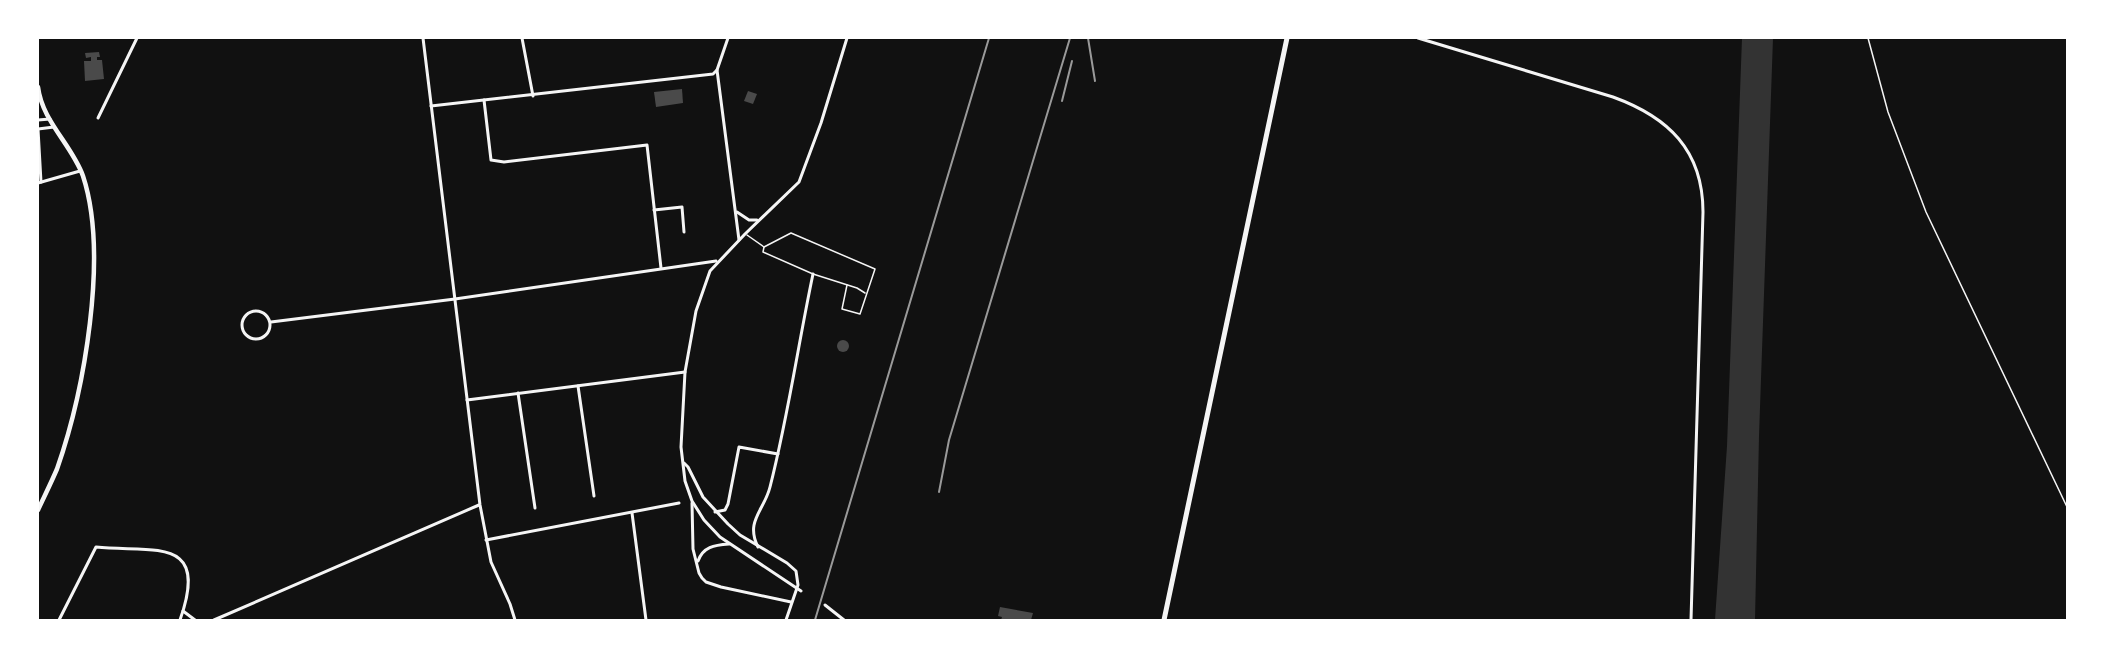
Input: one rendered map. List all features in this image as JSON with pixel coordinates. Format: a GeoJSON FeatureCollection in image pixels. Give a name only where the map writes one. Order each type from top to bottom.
{"type":"FeatureCollection","features":[{"type":"Feature","properties":{"kind":"main road"},"geometry":{"type":"LineString","coordinates":[[1164,621],[1287,38]]}},
{"type":"Feature","properties":{"kind":"main road"},"geometry":{"type":"LineString","coordinates":[[38,87],[38,93],[50,119],[80,171],[90,204],[94,228],[94,277],[83,364],[71,420],[56,470],[38,510]]}},
{"type":"Feature","properties":{"kind":"street"},"geometry":{"type":"LineString","coordinates":[[98,118],[137,38]]}},
{"type":"Feature","properties":{"kind":"street"},"geometry":{"type":"LineString","coordinates":[[423,38],[480,505],[491,562],[515,621]]}},
{"type":"Feature","properties":{"kind":"street"},"geometry":{"type":"LineString","coordinates":[[522,38],[532,96]]}},
{"type":"Feature","properties":{"kind":"street"},"geometry":{"type":"LineString","coordinates":[[431,106],[712,74],[717,70],[728,38]]}},
{"type":"Feature","properties":{"kind":"street"},"geometry":{"type":"LineString","coordinates":[[790,602],[739,592],[706,582],[699,573],[693,549],[692,501],[686,481],[681,431],[685,372],[701,293],[710,271],[799,182],[821,123],[847,38]]}},
{"type":"Feature","properties":{"kind":"street"},"geometry":{"type":"LineString","coordinates":[[1418,38],[1639,108],[1669,128],[1694,161],[1702,189],[1703,212],[1691,621]]}},
{"type":"Feature","properties":{"kind":"street"},"geometry":{"type":"LineString","coordinates":[[717,70],[739,240]]}},
{"type":"Feature","properties":{"kind":"street"},"geometry":{"type":"LineString","coordinates":[[484,100],[491,160],[504,162],[647,145],[661,268]]}},
{"type":"Feature","properties":{"kind":"street"},"geometry":{"type":"LineString","coordinates":[[38,120],[50,119]]}},
{"type":"Feature","properties":{"kind":"street"},"geometry":{"type":"LineString","coordinates":[[55,127],[38,129],[39,183],[80,171]]}},
{"type":"Feature","properties":{"kind":"street"},"geometry":{"type":"LineString","coordinates":[[654,210],[682,207],[684,232]]}},
{"type":"Feature","properties":{"kind":"street"},"geometry":{"type":"LineString","coordinates":[[736,211],[749,220],[759,220]]}},
{"type":"Feature","properties":{"kind":"street"},"geometry":{"type":"LineString","coordinates":[[271,322],[455,299],[718,261]]}},
{"type":"Feature","properties":{"kind":"street"},"geometry":{"type":"LineString","coordinates":[[758,547],[752,531],[769,491],[778,454],[813,274]]}},
{"type":"Feature","properties":{"kind":"street"},"geometry":{"type":"LineString","coordinates":[[255,310],[265,313],[271,322],[267,335],[256,340],[244,333],[241,326],[244,316],[255,310]]}},
{"type":"Feature","properties":{"kind":"street"},"geometry":{"type":"LineString","coordinates":[[467,399],[685,372]]}},
{"type":"Feature","properties":{"kind":"street"},"geometry":{"type":"LineString","coordinates":[[578,386],[594,496]]}},
{"type":"Feature","properties":{"kind":"street"},"geometry":{"type":"LineString","coordinates":[[518,393],[535,508]]}},
{"type":"Feature","properties":{"kind":"street"},"geometry":{"type":"LineString","coordinates":[[715,512],[725,510],[729,504],[739,447],[778,454]]}},
{"type":"Feature","properties":{"kind":"street"},"geometry":{"type":"LineString","coordinates":[[684,463],[703,497],[715,512],[740,535],[793,567],[798,581],[786,621]]}},
{"type":"Feature","properties":{"kind":"street"},"geometry":{"type":"LineString","coordinates":[[692,501],[712,529],[729,544],[801,591]]}},
{"type":"Feature","properties":{"kind":"street"},"geometry":{"type":"LineString","coordinates":[[486,540],[679,503]]}},
{"type":"Feature","properties":{"kind":"street"},"geometry":{"type":"LineString","coordinates":[[214,621],[480,505]]}},
{"type":"Feature","properties":{"kind":"street"},"geometry":{"type":"LineString","coordinates":[[632,513],[646,621]]}},
{"type":"Feature","properties":{"kind":"street"},"geometry":{"type":"LineString","coordinates":[[698,563],[701,554],[710,547],[729,544]]}},
{"type":"Feature","properties":{"kind":"street"},"geometry":{"type":"LineString","coordinates":[[59,621],[96,547],[161,550],[175,554],[185,564],[189,584],[180,621]]}},
{"type":"Feature","properties":{"kind":"street"},"geometry":{"type":"LineString","coordinates":[[825,605],[844,621]]}},
{"type":"Feature","properties":{"kind":"street"},"geometry":{"type":"LineString","coordinates":[[183,611],[195,621]]}},
{"type":"Feature","properties":{"kind":"lane"},"geometry":{"type":"LineString","coordinates":[[1868,38],[1888,112],[1926,212],[2067,509]]}},
{"type":"Feature","properties":{"kind":"lane"},"geometry":{"type":"LineString","coordinates":[[764,247],[791,233],[875,269],[860,314],[842,309],[847,285]]}},
{"type":"Feature","properties":{"kind":"lane"},"geometry":{"type":"LineString","coordinates":[[745,234],[764,247]]}},
{"type":"Feature","properties":{"kind":"lane"},"geometry":{"type":"LineString","coordinates":[[764,247],[763,252],[813,274],[866,293]]}},
{"type":"Feature","properties":{"kind":"shaded area"},"geometry":{"type":"Polygon","coordinates":[[[1742,38],[1773,38],[1755,620],[1715,620],[1727,446],[1742,38]]]}},
{"type":"Feature","properties":{"kind":"building"},"geometry":{"type":"Polygon","coordinates":[[[99,52],[100,57],[97,57],[97,60],[102,60],[104,79],[85,81],[84,61],[91,61],[91,57],[86,58],[85,53],[99,52]]]}},
{"type":"Feature","properties":{"kind":"building"},"geometry":{"type":"Polygon","coordinates":[[[682,89],[683,103],[656,107],[654,92],[682,89]]]}},
{"type":"Feature","properties":{"kind":"building"},"geometry":{"type":"Polygon","coordinates":[[[748,91],[757,94],[753,104],[744,101],[748,91]]]}},
{"type":"Feature","properties":{"kind":"building"},"geometry":{"type":"Polygon","coordinates":[[[845,340],[849,346],[845,352],[841,352],[837,344],[845,340]]]}},
{"type":"Feature","properties":{"kind":"building"},"geometry":{"type":"Polygon","coordinates":[[[1000,607],[1033,613],[1031,620],[1001,620],[1002,617],[998,616],[1000,607]]]}},
{"type":"Feature","properties":{"kind":"railway"},"geometry":{"type":"LineString","coordinates":[[815,620],[989,38]]}},
{"type":"Feature","properties":{"kind":"railway"},"geometry":{"type":"LineString","coordinates":[[939,492],[949,440],[1070,38]]}},
{"type":"Feature","properties":{"kind":"railway"},"geometry":{"type":"LineString","coordinates":[[1088,38],[1095,81]]}},
{"type":"Feature","properties":{"kind":"railway"},"geometry":{"type":"LineString","coordinates":[[1062,101],[1072,61]]}}]}
